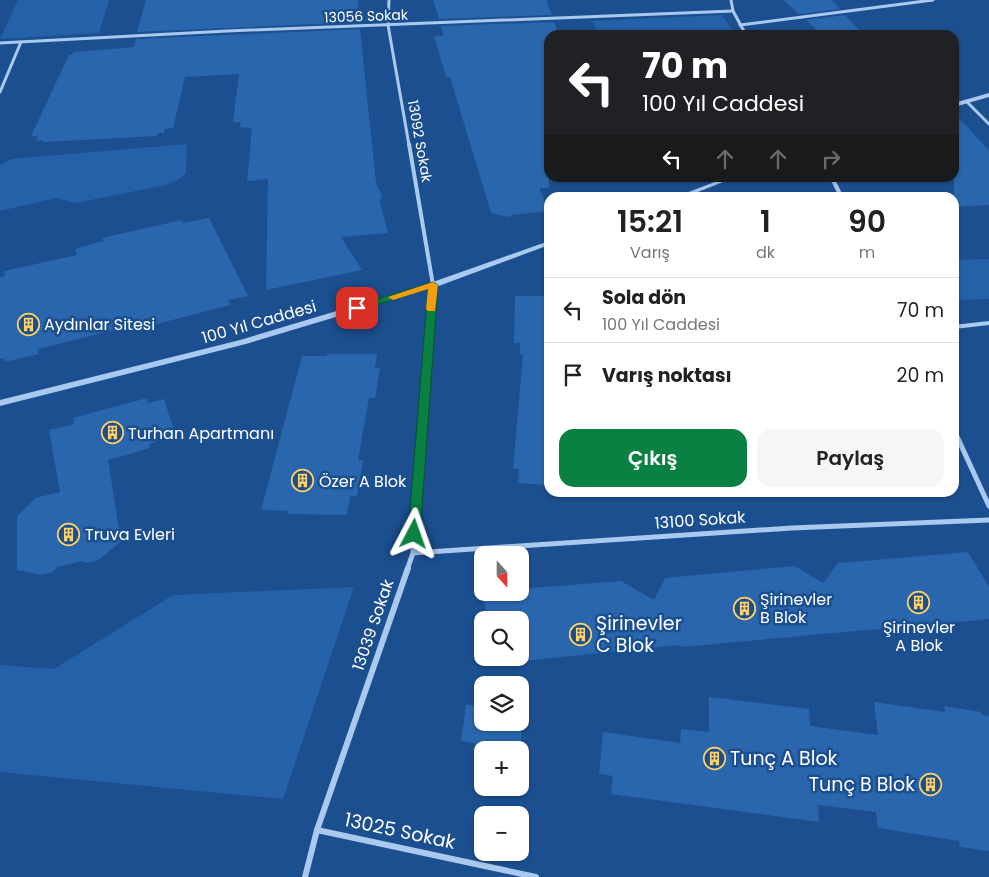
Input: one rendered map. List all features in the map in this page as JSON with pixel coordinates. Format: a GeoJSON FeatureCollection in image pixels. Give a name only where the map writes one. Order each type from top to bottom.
{"type":"FeatureCollection","features":[{"type":"Feature","properties":{"kind":"street","name":"13092 Sokak"},"geometry":{"type":"LineString","coordinates":[[388,0],[388,25],[433,285]]}},
{"type":"Feature","properties":{"kind":"street"},"geometry":{"type":"LineString","coordinates":[[731,0],[733,11],[743,30]]}},
{"type":"Feature","properties":{"kind":"street"},"geometry":{"type":"LineString","coordinates":[[740,26],[933,0]]}},
{"type":"Feature","properties":{"kind":"street","name":"13056 Sokak"},"geometry":{"type":"LineString","coordinates":[[0,43],[733,11]]}},
{"type":"Feature","properties":{"kind":"street"},"geometry":{"type":"LineString","coordinates":[[0,92],[21,42]]}},
{"type":"Feature","properties":{"kind":"street"},"geometry":{"type":"LineString","coordinates":[[959,103],[989,95]]}},
{"type":"Feature","properties":{"kind":"street"},"geometry":{"type":"LineString","coordinates":[[966,101],[989,124]]}},
{"type":"Feature","properties":{"kind":"street"},"geometry":{"type":"LineString","coordinates":[[692,192],[719,182]]}},
{"type":"Feature","properties":{"kind":"street","name":"100 Yıl Caddesi"},"geometry":{"type":"LineString","coordinates":[[0,403],[243,342],[433,285],[544,245]]}},
{"type":"Feature","properties":{"kind":"street","name":"13039 Sokak"},"geometry":{"type":"LineString","coordinates":[[305,877],[316,830],[413,553],[433,285]]}},
{"type":"Feature","properties":{"kind":"street"},"geometry":{"type":"LineString","coordinates":[[959,327],[989,324]]}},
{"type":"Feature","properties":{"kind":"street"},"geometry":{"type":"LineString","coordinates":[[959,441],[989,506]]}},
{"type":"Feature","properties":{"kind":"street","name":"13100 Sokak"},"geometry":{"type":"LineString","coordinates":[[413,553],[792,528],[989,520]]}},
{"type":"Feature","properties":{"kind":"street","name":"13025 Sokak"},"geometry":{"type":"LineString","coordinates":[[316,830],[536,877]]}},
{"type":"Feature","properties":{"kind":"shaded area"},"geometry":{"type":"Polygon","coordinates":[[[18,0],[109,0],[99,33],[0,39],[18,0]]]}},
{"type":"Feature","properties":{"kind":"shaded area"},"geometry":{"type":"Polygon","coordinates":[[[722,15],[732,30],[596,30],[592,21],[722,15]]]}},
{"type":"Feature","properties":{"kind":"shaded area"},"geometry":{"type":"Polygon","coordinates":[[[187,144],[186,173],[178,180],[166,185],[76,203],[56,198],[0,211],[0,165],[11,159],[187,144]]]}},
{"type":"Feature","properties":{"kind":"shaded area"},"geometry":{"type":"Polygon","coordinates":[[[989,259],[989,299],[959,300],[959,260],[989,259]]]}},
{"type":"Feature","properties":{"kind":"shaded area"},"geometry":{"type":"Polygon","coordinates":[[[354,587],[283,799],[0,772],[0,665],[54,669],[173,595],[354,587]]]}},
{"type":"Feature","properties":{"kind":"building"},"geometry":{"type":"Polygon","coordinates":[[[146,0],[358,0],[360,22],[137,32],[146,0]]]}},
{"type":"Feature","properties":{"kind":"building"},"geometry":{"type":"Polygon","coordinates":[[[433,0],[546,0],[552,15],[439,19],[433,0]]]}},
{"type":"Feature","properties":{"kind":"building"},"geometry":{"type":"Polygon","coordinates":[[[783,0],[832,0],[840,9],[799,14],[783,0]]]}},
{"type":"Feature","properties":{"kind":"building"},"geometry":{"type":"Polygon","coordinates":[[[845,15],[859,30],[817,30],[806,20],[845,15]]]}},
{"type":"Feature","properties":{"kind":"building"},"geometry":{"type":"Polygon","coordinates":[[[554,22],[557,30],[544,30],[544,182],[549,182],[549,188],[539,188],[544,200],[544,212],[508,217],[491,213],[450,77],[446,77],[434,36],[444,36],[441,26],[554,22]]]}},
{"type":"Feature","properties":{"kind":"building"},"geometry":{"type":"Polygon","coordinates":[[[360,29],[376,183],[382,196],[380,202],[388,233],[341,237],[362,270],[266,290],[268,179],[247,181],[252,128],[240,127],[241,122],[233,122],[239,74],[185,77],[173,128],[165,129],[164,133],[157,133],[157,136],[43,142],[43,140],[36,141],[38,136],[31,136],[69,55],[72,55],[74,52],[134,47],[136,39],[360,29]]]}},
{"type":"Feature","properties":{"kind":"building"},"geometry":{"type":"Polygon","coordinates":[[[959,118],[989,150],[989,205],[959,207],[959,192],[954,192],[954,182],[959,182],[959,118]]]}},
{"type":"Feature","properties":{"kind":"building"},"geometry":{"type":"Polygon","coordinates":[[[209,218],[248,296],[228,300],[230,305],[157,324],[123,332],[122,328],[38,349],[39,354],[5,362],[4,358],[0,359],[0,277],[5,276],[4,271],[77,255],[75,249],[103,241],[102,238],[182,220],[183,223],[209,218]]]}},
{"type":"Feature","properties":{"kind":"building"},"geometry":{"type":"Polygon","coordinates":[[[515,296],[544,296],[544,485],[518,483],[519,469],[513,469],[523,354],[520,354],[520,343],[514,343],[515,296]]]}},
{"type":"Feature","properties":{"kind":"building"},"geometry":{"type":"Polygon","coordinates":[[[327,354],[377,354],[375,368],[380,368],[375,398],[369,398],[358,460],[363,460],[357,496],[350,496],[347,515],[288,514],[289,511],[261,510],[302,356],[327,356],[327,354]]]}},
{"type":"Feature","properties":{"kind":"building"},"geometry":{"type":"Polygon","coordinates":[[[147,398],[148,403],[164,399],[176,436],[149,444],[150,448],[108,460],[121,541],[100,559],[88,563],[82,561],[58,567],[52,572],[42,575],[17,570],[17,516],[35,498],[60,492],[49,430],[74,424],[73,418],[147,398]]]}},
{"type":"Feature","properties":{"kind":"building"},"geometry":{"type":"Polygon","coordinates":[[[968,552],[989,587],[989,619],[680,647],[679,645],[529,660],[529,611],[486,611],[484,601],[529,601],[529,588],[621,581],[654,600],[665,578],[795,566],[823,583],[838,563],[968,552]]]}},
{"type":"Feature","properties":{"kind":"building"},"geometry":{"type":"Polygon","coordinates":[[[709,697],[809,709],[810,726],[878,735],[874,702],[945,712],[944,706],[981,712],[982,715],[989,716],[989,851],[960,847],[959,841],[878,828],[876,812],[818,805],[819,822],[611,794],[613,776],[599,774],[603,732],[680,743],[681,729],[709,732],[709,697]]]}},
{"type":"Feature","properties":{"kind":"building"},"geometry":{"type":"Polygon","coordinates":[[[466,705],[474,706],[474,731],[522,731],[521,741],[474,741],[474,743],[461,741],[466,705]]]}},
{"type":"Feature","properties":{"kind":"slow traffic"},"geometry":{"type":"LineString","coordinates":[[393,297],[433,285],[431,309]]}},
{"type":"Feature","properties":{"kind":"place","name":"Aydınlar Sitesi"},"geometry":{"type":"Point","coordinates":[28,324]}},
{"type":"Feature","properties":{"kind":"place","name":"Turhan Apartmanı"},"geometry":{"type":"Point","coordinates":[112,433]}},
{"type":"Feature","properties":{"kind":"place","name":"Özer A Blok"},"geometry":{"type":"Point","coordinates":[303,481]}},
{"type":"Feature","properties":{"kind":"place","name":"Truva Evleri"},"geometry":{"type":"Point","coordinates":[69,534]}},
{"type":"Feature","properties":{"kind":"place","name":"Şirinevler A Blok"},"geometry":{"type":"Point","coordinates":[919,603]}},
{"type":"Feature","properties":{"kind":"place","name":"Şirinevler B Blok"},"geometry":{"type":"Point","coordinates":[744,608]}},
{"type":"Feature","properties":{"kind":"place","name":"Şirinevler C Blok"},"geometry":{"type":"Point","coordinates":[580,634]}},
{"type":"Feature","properties":{"kind":"place","name":"Tunç A Blok"},"geometry":{"type":"Point","coordinates":[714,758]}},
{"type":"Feature","properties":{"kind":"place","name":"Tunç B Blok"},"geometry":{"type":"Point","coordinates":[931,784]}},
{"type":"Feature","properties":{"kind":"route"},"geometry":{"type":"LineString","coordinates":[[357,308],[433,285],[414,534]]}}]}
